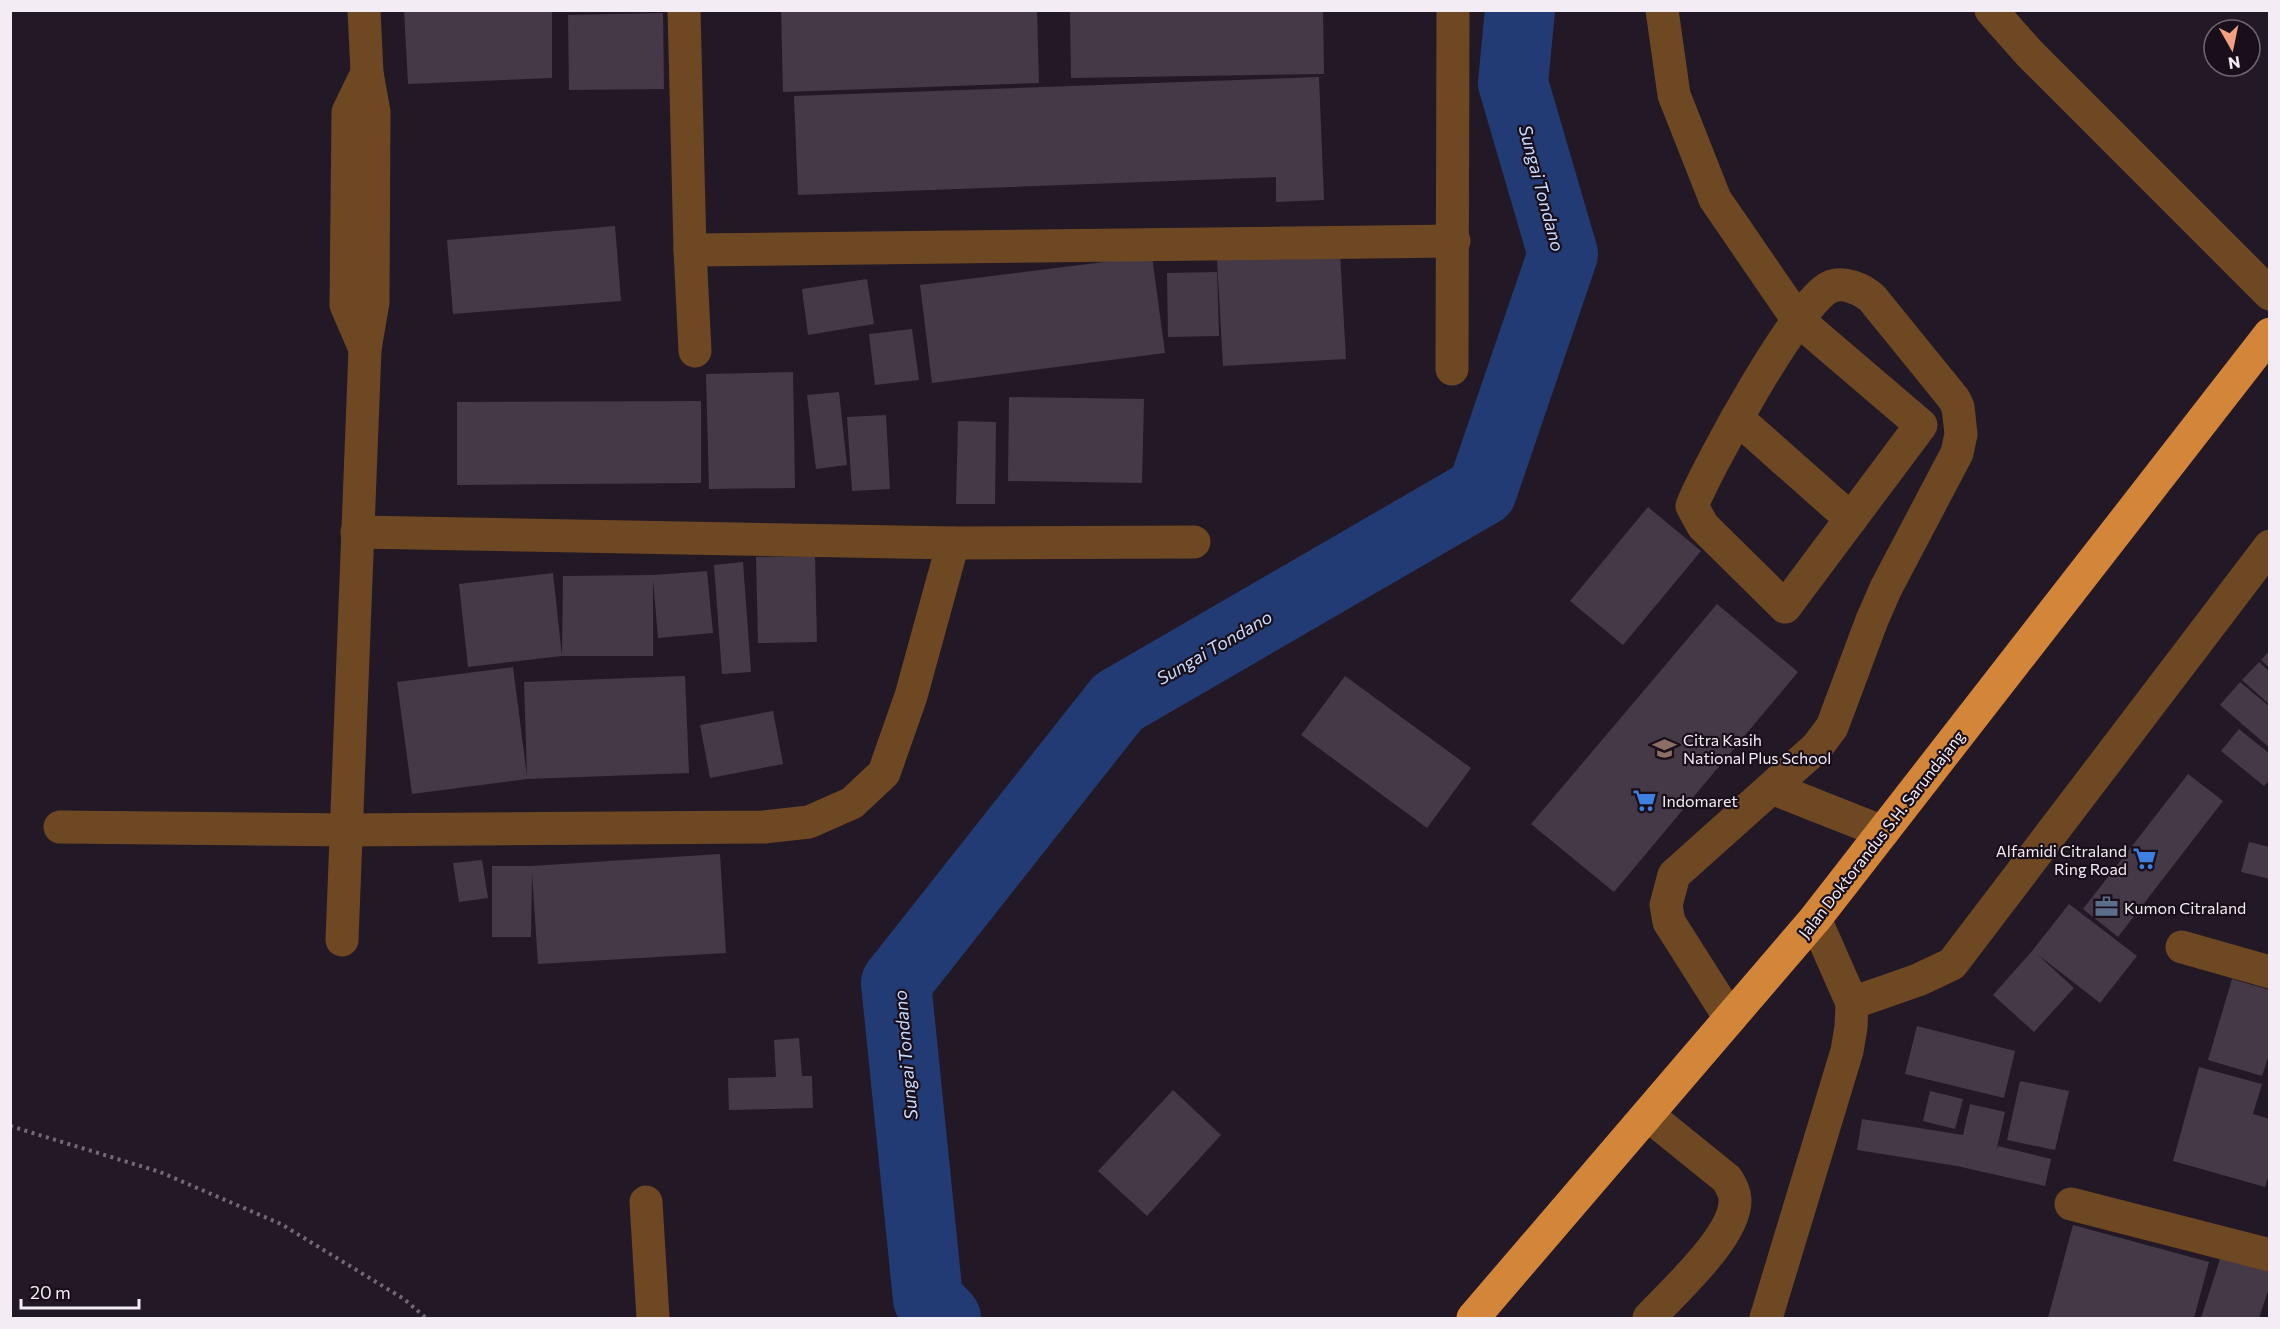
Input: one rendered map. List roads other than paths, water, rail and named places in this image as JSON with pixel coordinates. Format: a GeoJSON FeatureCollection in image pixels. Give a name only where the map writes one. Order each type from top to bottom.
{"type":"FeatureCollection","features":[{"type":"Feature","properties":{"kind":"highway","name":"Jalan Doktorandus S.H. Sarundajang"},"geometry":{"type":"LineString","coordinates":[[1473,1318],[1815,919],[2270,334]]}},
{"type":"Feature","properties":{"kind":"street"},"geometry":{"type":"LineString","coordinates":[[342,940],[364,348],[346,305],[348,112],[367,73],[364,10]]}},
{"type":"Feature","properties":{"kind":"street"},"geometry":{"type":"LineString","coordinates":[[684,10],[695,351]]}},
{"type":"Feature","properties":{"kind":"street"},"geometry":{"type":"LineString","coordinates":[[1452,369],[1453,10]]}},
{"type":"Feature","properties":{"kind":"street"},"geometry":{"type":"LineString","coordinates":[[1662,10],[1674,95],[1715,199],[1798,320],[1921,425],[1785,607],[1703,526],[1692,506],[1702,480],[1737,418],[1798,320],[1816,297],[1830,287],[1846,285],[1865,292],[1878,304],[1954,399],[1958,407],[1961,434],[1957,453],[1872,620],[1832,727],[1817,747],[1674,876],[1666,905],[1669,922],[1730,1018]]}},
{"type":"Feature","properties":{"kind":"street"},"geometry":{"type":"LineString","coordinates":[[1991,10],[2030,54],[2270,294]]}},
{"type":"Feature","properties":{"kind":"street"},"geometry":{"type":"LineString","coordinates":[[690,250],[1454,241]]}},
{"type":"Feature","properties":{"kind":"street"},"geometry":{"type":"LineString","coordinates":[[1737,418],[1851,519]]}},
{"type":"Feature","properties":{"kind":"street"},"geometry":{"type":"LineString","coordinates":[[357,532],[953,543],[1194,542]]}},
{"type":"Feature","properties":{"kind":"street"},"geometry":{"type":"LineString","coordinates":[[60,827],[347,830],[764,827],[809,822],[852,803],[884,773],[911,696],[953,543]]}},
{"type":"Feature","properties":{"kind":"street"},"geometry":{"type":"LineString","coordinates":[[1852,1003],[1918,980],[1952,964],[2270,546]]}},
{"type":"Feature","properties":{"kind":"street"},"geometry":{"type":"LineString","coordinates":[[1772,788],[1882,832]]}},
{"type":"Feature","properties":{"kind":"street"},"geometry":{"type":"LineString","coordinates":[[1766,1318],[1847,1052],[1851,1027],[1852,1003],[1815,919]]}},
{"type":"Feature","properties":{"kind":"street"},"geometry":{"type":"LineString","coordinates":[[2182,947],[2270,972]]}},
{"type":"Feature","properties":{"kind":"street"},"geometry":{"type":"LineString","coordinates":[[1648,1115],[1727,1179],[1736,1201],[1723,1238],[1649,1318]]}},
{"type":"Feature","properties":{"kind":"street"},"geometry":{"type":"LineString","coordinates":[[646,1202],[653,1318]]}},
{"type":"Feature","properties":{"kind":"street"},"geometry":{"type":"LineString","coordinates":[[2071,1204],[2270,1255]]}},
{"type":"Feature","properties":{"kind":"waterway","name":"Sungai Tondano"},"geometry":{"type":"LineString","coordinates":[[946,1318],[928,1299],[896,983],[1118,702],[1482,491],[1563,254],[1513,83],[1520,10]]}},
{"type":"Feature","properties":{"kind":"place","name":"Citra Kasih National Plus School"},"geometry":{"type":"Point","coordinates":[1665,748]}},
{"type":"Feature","properties":{"kind":"place","name":"Indomaret"},"geometry":{"type":"Point","coordinates":[1644,800]}},
{"type":"Feature","properties":{"kind":"place","name":"Alfamidi Citraland Ring Road"},"geometry":{"type":"Point","coordinates":[2145,859]}},
{"type":"Feature","properties":{"kind":"place","name":"Kumon Citraland"},"geometry":{"type":"Point","coordinates":[2106,907]}}]}
